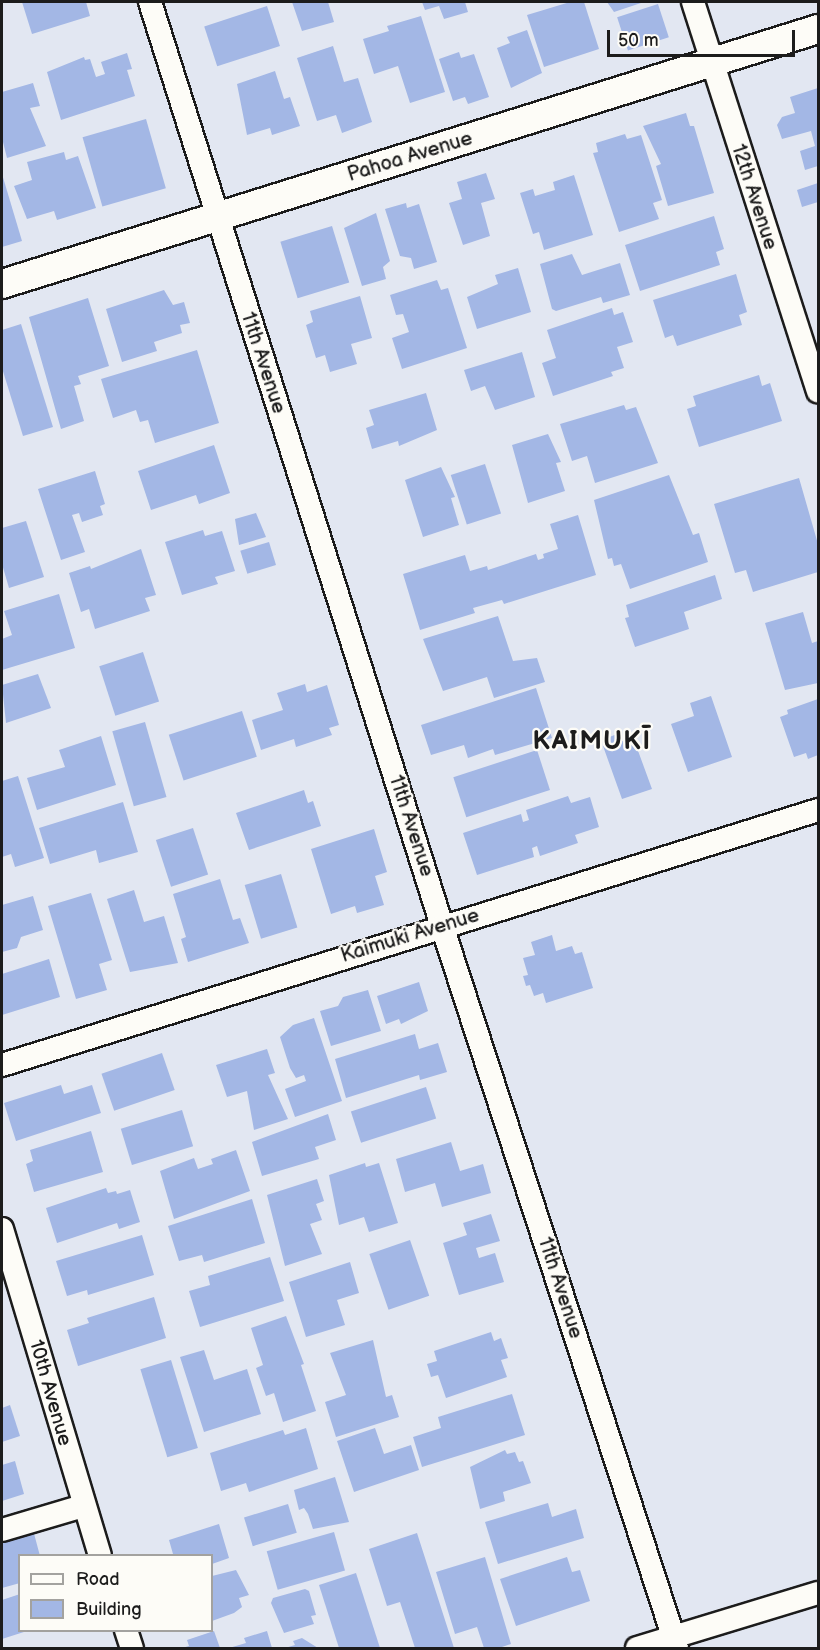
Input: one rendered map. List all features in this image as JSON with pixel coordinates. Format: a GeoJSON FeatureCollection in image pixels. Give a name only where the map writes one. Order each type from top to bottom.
{"type":"FeatureCollection","features":[{"type":"Feature","properties":{"kind":"street","name":"11th Avenue"},"geometry":{"type":"LineString","coordinates":[[150,2],[216,217],[442,926],[676,1643]]}},
{"type":"Feature","properties":{"kind":"street","name":"12th Avenue"},"geometry":{"type":"LineString","coordinates":[[693,2],[711,64],[819,391]]}},
{"type":"Feature","properties":{"kind":"street","name":"Pahoa Avenue"},"geometry":{"type":"LineString","coordinates":[[2,284],[819,29]]}},
{"type":"Feature","properties":{"kind":"street","name":"Kaimuki Avenue"},"geometry":{"type":"LineString","coordinates":[[2,1065],[819,810]]}},
{"type":"Feature","properties":{"kind":"street","name":"10th Avenue"},"geometry":{"type":"LineString","coordinates":[[2,1229],[83,1506],[99,1554]]}},
{"type":"Feature","properties":{"kind":"street"},"geometry":{"type":"LineString","coordinates":[[2,1530],[83,1506]]}},
{"type":"Feature","properties":{"kind":"street"},"geometry":{"type":"LineString","coordinates":[[637,1648],[676,1643],[819,1593]]}},
{"type":"Feature","properties":{"kind":"street"},"geometry":{"type":"LineString","coordinates":[[127,1632],[132,1648]]}},
{"type":"Feature","properties":{"kind":"building"},"geometry":{"type":"Polygon","coordinates":[[[22,2],[86,2],[90,16],[32,34],[22,2]]]}},
{"type":"Feature","properties":{"kind":"building"},"geometry":{"type":"Polygon","coordinates":[[[292,2],[328,2],[334,22],[302,31],[292,2]]]}},
{"type":"Feature","properties":{"kind":"building"},"geometry":{"type":"Polygon","coordinates":[[[422,2],[465,2],[468,12],[444,19],[439,6],[425,10],[422,2]]]}},
{"type":"Feature","properties":{"kind":"building"},"geometry":{"type":"Polygon","coordinates":[[[570,2],[584,2],[599,49],[544,67],[527,15],[570,2]]]}},
{"type":"Feature","properties":{"kind":"building"},"geometry":{"type":"Polygon","coordinates":[[[607,2],[644,2],[614,12],[607,2]]]}},
{"type":"Feature","properties":{"kind":"building"},"geometry":{"type":"Polygon","coordinates":[[[658,4],[669,37],[628,51],[617,17],[658,4]]]}},
{"type":"Feature","properties":{"kind":"building"},"geometry":{"type":"Polygon","coordinates":[[[267,6],[280,46],[217,66],[204,26],[267,6]]]}},
{"type":"Feature","properties":{"kind":"building"},"geometry":{"type":"Polygon","coordinates":[[[421,16],[445,92],[410,103],[398,66],[374,74],[363,39],[389,31],[387,26],[421,16]]]}},
{"type":"Feature","properties":{"kind":"building"},"geometry":{"type":"Polygon","coordinates":[[[527,30],[542,73],[511,88],[497,48],[510,43],[507,37],[527,30]]]}},
{"type":"Feature","properties":{"kind":"building"},"geometry":{"type":"Polygon","coordinates":[[[333,46],[344,82],[358,78],[372,122],[342,133],[336,115],[317,121],[297,58],[333,46]]]}},
{"type":"Feature","properties":{"kind":"building"},"geometry":{"type":"Polygon","coordinates":[[[459,52],[461,58],[474,54],[489,97],[468,104],[465,97],[453,101],[439,59],[459,52]]]}},
{"type":"Feature","properties":{"kind":"building"},"geometry":{"type":"Polygon","coordinates":[[[127,53],[132,69],[127,70],[135,96],[61,120],[47,72],[84,57],[85,60],[90,59],[96,77],[105,74],[101,62],[127,53]]]}},
{"type":"Feature","properties":{"kind":"building"},"geometry":{"type":"Polygon","coordinates":[[[275,71],[284,99],[290,97],[300,126],[272,135],[270,128],[247,135],[237,84],[275,71]]]}},
{"type":"Feature","properties":{"kind":"building"},"geometry":{"type":"Polygon","coordinates":[[[33,83],[40,106],[30,108],[46,146],[7,158],[2,138],[2,92],[33,83]]]}},
{"type":"Feature","properties":{"kind":"building"},"geometry":{"type":"Polygon","coordinates":[[[818,88],[818,166],[805,170],[800,151],[815,146],[811,131],[782,139],[777,125],[782,117],[795,113],[790,97],[818,88]]]}},
{"type":"Feature","properties":{"kind":"building"},"geometry":{"type":"Polygon","coordinates":[[[686,113],[690,126],[694,126],[714,193],[668,206],[656,166],[661,164],[643,126],[686,113]]]}},
{"type":"Feature","properties":{"kind":"building"},"geometry":{"type":"Polygon","coordinates":[[[146,119],[166,188],[102,206],[83,137],[146,119]]]}},
{"type":"Feature","properties":{"kind":"building"},"geometry":{"type":"Polygon","coordinates":[[[625,134],[627,139],[641,135],[662,200],[653,203],[659,219],[619,232],[593,153],[598,152],[596,143],[625,134]]]}},
{"type":"Feature","properties":{"kind":"building"},"geometry":{"type":"Polygon","coordinates":[[[64,152],[66,160],[78,156],[96,208],[57,220],[54,211],[27,219],[14,186],[32,180],[27,162],[64,152]]]}},
{"type":"Feature","properties":{"kind":"building"},"geometry":{"type":"Polygon","coordinates":[[[486,173],[495,199],[481,203],[490,236],[463,245],[449,203],[462,199],[457,182],[486,173]]]}},
{"type":"Feature","properties":{"kind":"building"},"geometry":{"type":"Polygon","coordinates":[[[2,174],[22,241],[2,247],[2,174]]]}},
{"type":"Feature","properties":{"kind":"building"},"geometry":{"type":"Polygon","coordinates":[[[574,175],[593,235],[544,250],[539,232],[533,234],[520,193],[533,189],[535,196],[555,190],[553,182],[574,175]]]}},
{"type":"Feature","properties":{"kind":"building"},"geometry":{"type":"Polygon","coordinates":[[[818,183],[818,202],[802,207],[797,190],[818,183]]]}},
{"type":"Feature","properties":{"kind":"building"},"geometry":{"type":"Polygon","coordinates":[[[406,203],[407,208],[419,204],[437,262],[414,269],[411,258],[400,256],[385,209],[406,203]]]}},
{"type":"Feature","properties":{"kind":"building"},"geometry":{"type":"Polygon","coordinates":[[[376,213],[390,261],[383,267],[386,279],[362,286],[344,228],[376,213]]]}},
{"type":"Feature","properties":{"kind":"building"},"geometry":{"type":"Polygon","coordinates":[[[714,216],[724,249],[716,252],[720,265],[640,291],[625,245],[714,216]]]}},
{"type":"Feature","properties":{"kind":"building"},"geometry":{"type":"Polygon","coordinates":[[[332,226],[349,282],[298,298],[280,242],[332,226]]]}},
{"type":"Feature","properties":{"kind":"building"},"geometry":{"type":"Polygon","coordinates":[[[572,254],[582,275],[620,263],[630,295],[603,303],[601,297],[556,311],[552,309],[540,264],[572,254]]]}},
{"type":"Feature","properties":{"kind":"building"},"geometry":{"type":"Polygon","coordinates":[[[518,268],[531,312],[477,329],[467,297],[498,284],[495,275],[518,268]]]}},
{"type":"Feature","properties":{"kind":"building"},"geometry":{"type":"Polygon","coordinates":[[[736,274],[747,312],[739,315],[742,325],[677,346],[673,335],[665,338],[653,300],[736,274]]]}},
{"type":"Feature","properties":{"kind":"building"},"geometry":{"type":"Polygon","coordinates":[[[437,280],[441,290],[448,288],[467,348],[402,369],[392,338],[409,332],[403,314],[396,315],[390,295],[437,280]]]}},
{"type":"Feature","properties":{"kind":"building"},"geometry":{"type":"Polygon","coordinates":[[[164,290],[173,305],[184,302],[190,323],[180,325],[182,333],[154,342],[157,351],[122,362],[106,309],[164,290]]]}},
{"type":"Feature","properties":{"kind":"building"},"geometry":{"type":"Polygon","coordinates":[[[360,296],[372,338],[351,344],[357,364],[330,372],[325,355],[316,358],[306,325],[313,322],[310,311],[360,296]]]}},
{"type":"Feature","properties":{"kind":"building"},"geometry":{"type":"Polygon","coordinates":[[[88,298],[109,366],[78,376],[81,384],[74,386],[84,421],[61,429],[29,317],[88,298]]]}},
{"type":"Feature","properties":{"kind":"building"},"geometry":{"type":"Polygon","coordinates":[[[612,308],[614,315],[623,312],[633,342],[617,347],[624,368],[611,372],[613,376],[553,396],[542,363],[556,358],[547,330],[612,308]]]}},
{"type":"Feature","properties":{"kind":"building"},"geometry":{"type":"Polygon","coordinates":[[[21,324],[53,427],[23,436],[2,368],[2,330],[21,324]]]}},
{"type":"Feature","properties":{"kind":"building"},"geometry":{"type":"Polygon","coordinates":[[[197,350],[219,423],[155,443],[148,420],[140,422],[136,410],[113,418],[101,379],[197,350]]]}},
{"type":"Feature","properties":{"kind":"building"},"geometry":{"type":"Polygon","coordinates":[[[522,352],[535,397],[495,410],[485,386],[471,391],[464,370],[522,352]]]}},
{"type":"Feature","properties":{"kind":"building"},"geometry":{"type":"Polygon","coordinates":[[[759,375],[762,386],[770,383],[782,421],[699,447],[687,409],[696,406],[693,396],[759,375]]]}},
{"type":"Feature","properties":{"kind":"building"},"geometry":{"type":"Polygon","coordinates":[[[426,393],[437,430],[399,446],[398,441],[372,449],[366,428],[374,425],[369,410],[426,393]]]}},
{"type":"Feature","properties":{"kind":"building"},"geometry":{"type":"Polygon","coordinates":[[[624,405],[626,410],[636,407],[658,463],[595,483],[587,456],[572,461],[560,424],[624,405]]]}},
{"type":"Feature","properties":{"kind":"building"},"geometry":{"type":"Polygon","coordinates":[[[548,434],[561,462],[556,463],[565,491],[528,503],[512,445],[548,434]]]}},
{"type":"Feature","properties":{"kind":"building"},"geometry":{"type":"Polygon","coordinates":[[[214,445],[230,493],[199,504],[196,495],[151,510],[138,471],[214,445]]]}},
{"type":"Feature","properties":{"kind":"building"},"geometry":{"type":"Polygon","coordinates":[[[485,464],[501,513],[467,525],[451,475],[485,464]]]}},
{"type":"Feature","properties":{"kind":"building"},"geometry":{"type":"Polygon","coordinates":[[[441,467],[455,497],[451,498],[459,525],[423,537],[405,480],[441,467]]]}},
{"type":"Feature","properties":{"kind":"building"},"geometry":{"type":"Polygon","coordinates":[[[95,471],[105,504],[100,506],[103,515],[82,522],[79,513],[72,515],[85,552],[61,560],[38,489],[95,471]]]}},
{"type":"Feature","properties":{"kind":"building"},"geometry":{"type":"Polygon","coordinates":[[[669,475],[693,535],[699,533],[708,562],[630,589],[621,564],[614,566],[612,558],[608,559],[594,500],[669,475]]]}},
{"type":"Feature","properties":{"kind":"building"},"geometry":{"type":"Polygon","coordinates":[[[799,478],[818,544],[818,572],[753,592],[746,570],[735,573],[714,504],[799,478]]]}},
{"type":"Feature","properties":{"kind":"building"},"geometry":{"type":"Polygon","coordinates":[[[256,513],[266,537],[239,545],[235,519],[256,513]]]}},
{"type":"Feature","properties":{"kind":"building"},"geometry":{"type":"Polygon","coordinates":[[[578,515],[596,575],[504,604],[502,600],[473,608],[475,613],[420,630],[403,574],[465,555],[470,571],[487,566],[488,570],[536,554],[538,560],[544,558],[543,554],[558,549],[550,524],[578,515]]]}},
{"type":"Feature","properties":{"kind":"building"},"geometry":{"type":"Polygon","coordinates":[[[26,521],[44,577],[9,588],[2,564],[2,528],[26,521]]]}},
{"type":"Feature","properties":{"kind":"building"},"geometry":{"type":"Polygon","coordinates":[[[203,530],[205,536],[222,531],[235,571],[215,577],[218,584],[182,595],[165,542],[203,530]]]}},
{"type":"Feature","properties":{"kind":"building"},"geometry":{"type":"Polygon","coordinates":[[[269,542],[276,565],[247,574],[240,551],[269,542]]]}},
{"type":"Feature","properties":{"kind":"building"},"geometry":{"type":"Polygon","coordinates":[[[141,549],[156,595],[145,598],[150,611],[95,629],[89,609],[81,612],[69,573],[90,566],[91,569],[141,549]]]}},
{"type":"Feature","properties":{"kind":"building"},"geometry":{"type":"Polygon","coordinates":[[[715,575],[722,599],[684,612],[689,629],[635,647],[625,618],[629,617],[626,605],[715,575]]]}},
{"type":"Feature","properties":{"kind":"building"},"geometry":{"type":"Polygon","coordinates":[[[59,594],[75,648],[2,670],[2,639],[12,635],[4,611],[59,594]]]}},
{"type":"Feature","properties":{"kind":"building"},"geometry":{"type":"Polygon","coordinates":[[[803,612],[812,643],[818,641],[818,683],[785,690],[765,623],[803,612]]]}},
{"type":"Feature","properties":{"kind":"building"},"geometry":{"type":"Polygon","coordinates":[[[498,616],[513,661],[537,658],[545,682],[494,698],[487,677],[443,691],[423,639],[498,616]]]}},
{"type":"Feature","properties":{"kind":"building"},"geometry":{"type":"Polygon","coordinates":[[[143,652],[159,701],[115,716],[99,666],[143,652]]]}},
{"type":"Feature","properties":{"kind":"building"},"geometry":{"type":"Polygon","coordinates":[[[38,674],[51,708],[6,723],[2,685],[38,674]]]}},
{"type":"Feature","properties":{"kind":"building"},"geometry":{"type":"Polygon","coordinates":[[[305,684],[307,692],[327,685],[339,725],[329,728],[332,735],[296,747],[294,739],[261,750],[252,720],[283,710],[277,693],[305,684]]]}},
{"type":"Feature","properties":{"kind":"building"},"geometry":{"type":"Polygon","coordinates":[[[536,688],[552,738],[495,755],[493,749],[468,758],[464,745],[431,755],[421,725],[536,688]]]}},
{"type":"Feature","properties":{"kind":"building"},"geometry":{"type":"Polygon","coordinates":[[[711,696],[732,757],[688,772],[671,724],[694,716],[690,703],[711,696]]]}},
{"type":"Feature","properties":{"kind":"building"},"geometry":{"type":"Polygon","coordinates":[[[818,699],[818,755],[808,759],[806,753],[794,757],[780,717],[788,714],[787,710],[818,699]]]}},
{"type":"Feature","properties":{"kind":"building"},"geometry":{"type":"Polygon","coordinates":[[[242,711],[257,757],[184,780],[169,735],[242,711]]]}},
{"type":"Feature","properties":{"kind":"building"},"geometry":{"type":"Polygon","coordinates":[[[145,722],[166,797],[134,806],[112,731],[145,722]]]}},
{"type":"Feature","properties":{"kind":"building"},"geometry":{"type":"Polygon","coordinates":[[[617,734],[620,742],[633,737],[652,789],[622,799],[603,746],[609,744],[607,738],[617,734]]]}},
{"type":"Feature","properties":{"kind":"building"},"geometry":{"type":"Polygon","coordinates":[[[101,736],[116,785],[37,810],[27,778],[65,767],[59,750],[101,736]]]}},
{"type":"Feature","properties":{"kind":"building"},"geometry":{"type":"Polygon","coordinates":[[[537,750],[550,790],[466,817],[453,777],[537,750]]]}},
{"type":"Feature","properties":{"kind":"building"},"geometry":{"type":"Polygon","coordinates":[[[18,776],[44,858],[15,867],[11,854],[2,857],[2,781],[18,776]]]}},
{"type":"Feature","properties":{"kind":"building"},"geometry":{"type":"Polygon","coordinates":[[[304,790],[308,803],[313,801],[321,826],[249,850],[236,813],[304,790]]]}},
{"type":"Feature","properties":{"kind":"building"},"geometry":{"type":"Polygon","coordinates":[[[568,796],[571,803],[590,797],[599,827],[575,835],[578,843],[540,856],[537,846],[532,848],[534,857],[477,875],[463,833],[521,814],[523,822],[529,820],[526,810],[568,796]]]}},
{"type":"Feature","properties":{"kind":"building"},"geometry":{"type":"Polygon","coordinates":[[[123,802],[138,852],[99,863],[96,850],[50,864],[39,828],[123,802]]]}},
{"type":"Feature","properties":{"kind":"building"},"geometry":{"type":"Polygon","coordinates":[[[193,828],[208,875],[171,887],[156,840],[193,828]]]}},
{"type":"Feature","properties":{"kind":"building"},"geometry":{"type":"Polygon","coordinates":[[[374,829],[387,872],[375,876],[384,905],[357,913],[355,906],[331,914],[311,849],[374,829]]]}},
{"type":"Feature","properties":{"kind":"building"},"geometry":{"type":"Polygon","coordinates":[[[281,874],[297,928],[261,939],[245,885],[281,874]]]}},
{"type":"Feature","properties":{"kind":"building"},"geometry":{"type":"Polygon","coordinates":[[[220,879],[233,920],[240,918],[249,943],[188,962],[181,939],[186,937],[173,894],[220,879]]]}},
{"type":"Feature","properties":{"kind":"building"},"geometry":{"type":"Polygon","coordinates":[[[134,890],[144,922],[164,916],[178,963],[130,972],[107,899],[134,890]]]}},
{"type":"Feature","properties":{"kind":"building"},"geometry":{"type":"Polygon","coordinates":[[[91,893],[112,960],[99,964],[107,990],[76,999],[48,906],[91,893]]]}},
{"type":"Feature","properties":{"kind":"building"},"geometry":{"type":"Polygon","coordinates":[[[33,896],[43,930],[21,937],[17,948],[2,952],[2,905],[33,896]]]}},
{"type":"Feature","properties":{"kind":"building"},"geometry":{"type":"Polygon","coordinates":[[[552,935],[556,951],[572,946],[575,954],[582,952],[593,988],[546,1003],[543,993],[534,996],[530,985],[526,986],[523,976],[528,975],[523,958],[535,955],[531,942],[552,935]]]}},
{"type":"Feature","properties":{"kind":"building"},"geometry":{"type":"Polygon","coordinates":[[[49,959],[60,997],[2,1015],[2,974],[49,959]]]}},
{"type":"Feature","properties":{"kind":"building"},"geometry":{"type":"Polygon","coordinates":[[[419,982],[428,1011],[401,1024],[399,1019],[386,1024],[377,996],[419,982]]]}},
{"type":"Feature","properties":{"kind":"building"},"geometry":{"type":"Polygon","coordinates":[[[368,990],[381,1031],[331,1046],[320,1011],[338,1006],[343,997],[368,990]]]}},
{"type":"Feature","properties":{"kind":"building"},"geometry":{"type":"Polygon","coordinates":[[[314,1018],[342,1101],[295,1117],[285,1089],[306,1081],[304,1075],[296,1078],[290,1068],[280,1037],[293,1025],[314,1018]]]}},
{"type":"Feature","properties":{"kind":"building"},"geometry":{"type":"Polygon","coordinates":[[[415,1034],[419,1049],[438,1043],[447,1072],[420,1080],[419,1075],[346,1098],[335,1059],[415,1034]]]}},
{"type":"Feature","properties":{"kind":"building"},"geometry":{"type":"Polygon","coordinates":[[[267,1049],[275,1073],[268,1075],[288,1119],[254,1130],[247,1091],[227,1097],[216,1065],[267,1049]]]}},
{"type":"Feature","properties":{"kind":"building"},"geometry":{"type":"Polygon","coordinates":[[[162,1053],[175,1090],[114,1111],[101,1074],[162,1053]]]}},
{"type":"Feature","properties":{"kind":"building"},"geometry":{"type":"Polygon","coordinates":[[[61,1085],[64,1094],[92,1085],[101,1113],[16,1141],[4,1103],[61,1085]]]}},
{"type":"Feature","properties":{"kind":"building"},"geometry":{"type":"Polygon","coordinates":[[[426,1087],[436,1118],[361,1143],[351,1111],[426,1087]]]}},
{"type":"Feature","properties":{"kind":"building"},"geometry":{"type":"Polygon","coordinates":[[[182,1110],[193,1146],[132,1165],[121,1129],[182,1110]]]}},
{"type":"Feature","properties":{"kind":"building"},"geometry":{"type":"Polygon","coordinates":[[[328,1114],[336,1140],[315,1147],[319,1159],[262,1176],[252,1142],[328,1114]]]}},
{"type":"Feature","properties":{"kind":"building"},"geometry":{"type":"Polygon","coordinates":[[[91,1131],[103,1172],[34,1192],[26,1164],[33,1161],[30,1150],[91,1131]]]}},
{"type":"Feature","properties":{"kind":"building"},"geometry":{"type":"Polygon","coordinates":[[[451,1142],[460,1171],[483,1164],[491,1193],[442,1207],[435,1183],[405,1192],[396,1159],[451,1142]]]}},
{"type":"Feature","properties":{"kind":"building"},"geometry":{"type":"Polygon","coordinates":[[[236,1150],[250,1191],[174,1219],[160,1171],[194,1158],[198,1169],[213,1164],[211,1159],[236,1150]]]}},
{"type":"Feature","properties":{"kind":"building"},"geometry":{"type":"Polygon","coordinates":[[[365,1163],[366,1167],[379,1163],[398,1223],[369,1232],[364,1217],[339,1225],[329,1175],[365,1163]]]}},
{"type":"Feature","properties":{"kind":"building"},"geometry":{"type":"Polygon","coordinates":[[[317,1179],[324,1201],[316,1204],[322,1220],[310,1224],[322,1254],[285,1266],[267,1195],[317,1179]]]}},
{"type":"Feature","properties":{"kind":"building"},"geometry":{"type":"Polygon","coordinates":[[[106,1188],[108,1193],[116,1191],[117,1194],[130,1190],[140,1222],[119,1229],[117,1223],[57,1243],[46,1208],[106,1188]]]}},
{"type":"Feature","properties":{"kind":"building"},"geometry":{"type":"Polygon","coordinates":[[[252,1199],[265,1243],[204,1262],[202,1255],[179,1261],[168,1226],[252,1199]]]}},
{"type":"Feature","properties":{"kind":"building"},"geometry":{"type":"Polygon","coordinates":[[[491,1214],[500,1241],[476,1248],[479,1258],[495,1253],[504,1282],[459,1295],[443,1243],[467,1235],[463,1223],[491,1214]]]}},
{"type":"Feature","properties":{"kind":"building"},"geometry":{"type":"Polygon","coordinates":[[[142,1235],[154,1275],[88,1295],[87,1290],[67,1296],[56,1261],[142,1235]]]}},
{"type":"Feature","properties":{"kind":"building"},"geometry":{"type":"Polygon","coordinates":[[[410,1240],[429,1296],[389,1310],[369,1254],[410,1240]]]}},
{"type":"Feature","properties":{"kind":"building"},"geometry":{"type":"Polygon","coordinates":[[[270,1257],[284,1301],[200,1327],[189,1291],[210,1285],[208,1276],[270,1257]]]}},
{"type":"Feature","properties":{"kind":"building"},"geometry":{"type":"Polygon","coordinates":[[[350,1262],[359,1293],[337,1300],[345,1325],[306,1337],[289,1282],[350,1262]]]}},
{"type":"Feature","properties":{"kind":"building"},"geometry":{"type":"Polygon","coordinates":[[[154,1297],[166,1338],[78,1366],[67,1330],[89,1323],[87,1318],[154,1297]]]}},
{"type":"Feature","properties":{"kind":"building"},"geometry":{"type":"Polygon","coordinates":[[[286,1316],[304,1364],[301,1365],[316,1411],[283,1422],[274,1393],[266,1396],[256,1368],[263,1365],[251,1328],[286,1316]]]}},
{"type":"Feature","properties":{"kind":"building"},"geometry":{"type":"Polygon","coordinates":[[[491,1332],[494,1341],[501,1338],[508,1358],[501,1360],[507,1377],[446,1398],[438,1375],[431,1377],[427,1364],[437,1361],[434,1351],[491,1332]]]}},
{"type":"Feature","properties":{"kind":"building"},"geometry":{"type":"Polygon","coordinates":[[[373,1340],[386,1397],[392,1395],[399,1417],[336,1437],[325,1402],[346,1395],[330,1353],[373,1340]]]}},
{"type":"Feature","properties":{"kind":"building"},"geometry":{"type":"Polygon","coordinates":[[[204,1350],[214,1380],[247,1369],[261,1414],[204,1432],[180,1357],[204,1350]]]}},
{"type":"Feature","properties":{"kind":"building"},"geometry":{"type":"Polygon","coordinates":[[[171,1360],[198,1448],[167,1457],[140,1369],[171,1360]]]}},
{"type":"Feature","properties":{"kind":"building"},"geometry":{"type":"Polygon","coordinates":[[[512,1394],[525,1435],[422,1467],[413,1437],[441,1428],[438,1417],[512,1394]]]}},
{"type":"Feature","properties":{"kind":"building"},"geometry":{"type":"Polygon","coordinates":[[[10,1405],[20,1436],[2,1442],[2,1408],[10,1405]]]}},
{"type":"Feature","properties":{"kind":"building"},"geometry":{"type":"Polygon","coordinates":[[[306,1428],[318,1469],[249,1492],[246,1483],[221,1491],[210,1453],[283,1430],[285,1435],[306,1428]]]}},
{"type":"Feature","properties":{"kind":"building"},"geometry":{"type":"Polygon","coordinates":[[[375,1428],[384,1454],[411,1445],[419,1470],[354,1492],[337,1441],[375,1428]]]}},
{"type":"Feature","properties":{"kind":"building"},"geometry":{"type":"Polygon","coordinates":[[[505,1450],[507,1454],[515,1452],[519,1462],[523,1461],[531,1483],[503,1492],[505,1501],[480,1509],[470,1467],[505,1450]]]}},
{"type":"Feature","properties":{"kind":"building"},"geometry":{"type":"Polygon","coordinates":[[[15,1461],[24,1494],[2,1501],[2,1465],[15,1461]]]}},
{"type":"Feature","properties":{"kind":"building"},"geometry":{"type":"Polygon","coordinates":[[[335,1477],[349,1522],[313,1529],[304,1508],[299,1510],[294,1490],[335,1477]]]}},
{"type":"Feature","properties":{"kind":"building"},"geometry":{"type":"Polygon","coordinates":[[[548,1503],[552,1517],[576,1509],[584,1538],[498,1564],[485,1522],[548,1503]]]}},
{"type":"Feature","properties":{"kind":"building"},"geometry":{"type":"Polygon","coordinates":[[[288,1504],[297,1533],[253,1546],[244,1517],[288,1504]]]}},
{"type":"Feature","properties":{"kind":"building"},"geometry":{"type":"Polygon","coordinates":[[[219,1524],[229,1558],[213,1564],[213,1554],[173,1554],[169,1540],[219,1524]]]}},
{"type":"Feature","properties":{"kind":"building"},"geometry":{"type":"Polygon","coordinates":[[[32,1526],[39,1554],[18,1554],[18,1584],[2,1588],[2,1536],[32,1526]]]}},
{"type":"Feature","properties":{"kind":"building"},"geometry":{"type":"Polygon","coordinates":[[[334,1532],[345,1570],[278,1590],[267,1551],[334,1532]]]}},
{"type":"Feature","properties":{"kind":"building"},"geometry":{"type":"Polygon","coordinates":[[[417,1533],[454,1648],[415,1648],[400,1602],[387,1606],[369,1549],[417,1533]]]}},
{"type":"Feature","properties":{"kind":"building"},"geometry":{"type":"Polygon","coordinates":[[[485,1557],[511,1644],[499,1648],[484,1648],[477,1627],[455,1634],[436,1572],[485,1557]]]}},
{"type":"Feature","properties":{"kind":"building"},"geometry":{"type":"Polygon","coordinates":[[[567,1557],[572,1572],[580,1570],[590,1601],[516,1626],[500,1579],[567,1557]]]}},
{"type":"Feature","properties":{"kind":"building"},"geometry":{"type":"Polygon","coordinates":[[[236,1570],[249,1595],[239,1598],[242,1607],[234,1613],[213,1621],[213,1576],[236,1570]]]}},
{"type":"Feature","properties":{"kind":"building"},"geometry":{"type":"Polygon","coordinates":[[[356,1573],[380,1648],[339,1648],[319,1585],[356,1573]]]}},
{"type":"Feature","properties":{"kind":"building"},"geometry":{"type":"Polygon","coordinates":[[[305,1589],[309,1591],[316,1615],[311,1616],[314,1624],[284,1633],[271,1603],[273,1598],[305,1589]]]}},
{"type":"Feature","properties":{"kind":"building"},"geometry":{"type":"Polygon","coordinates":[[[18,1595],[18,1632],[24,1632],[2,1639],[2,1600],[18,1595]]]}},
{"type":"Feature","properties":{"kind":"building"},"geometry":{"type":"Polygon","coordinates":[[[213,1631],[220,1648],[182,1648],[189,1646],[187,1640],[213,1631]]]}},
{"type":"Feature","properties":{"kind":"building"},"geometry":{"type":"Polygon","coordinates":[[[267,1631],[272,1648],[229,1648],[246,1643],[244,1638],[267,1631]]]}},
{"type":"Feature","properties":{"kind":"building"},"geometry":{"type":"Polygon","coordinates":[[[302,1638],[318,1648],[285,1648],[295,1645],[293,1641],[302,1638]]]}},
{"type":"Feature","properties":{"kind":"district","name":"KAIMUKĪ"},"geometry":{"type":"Point","coordinates":[592,742]}}]}
